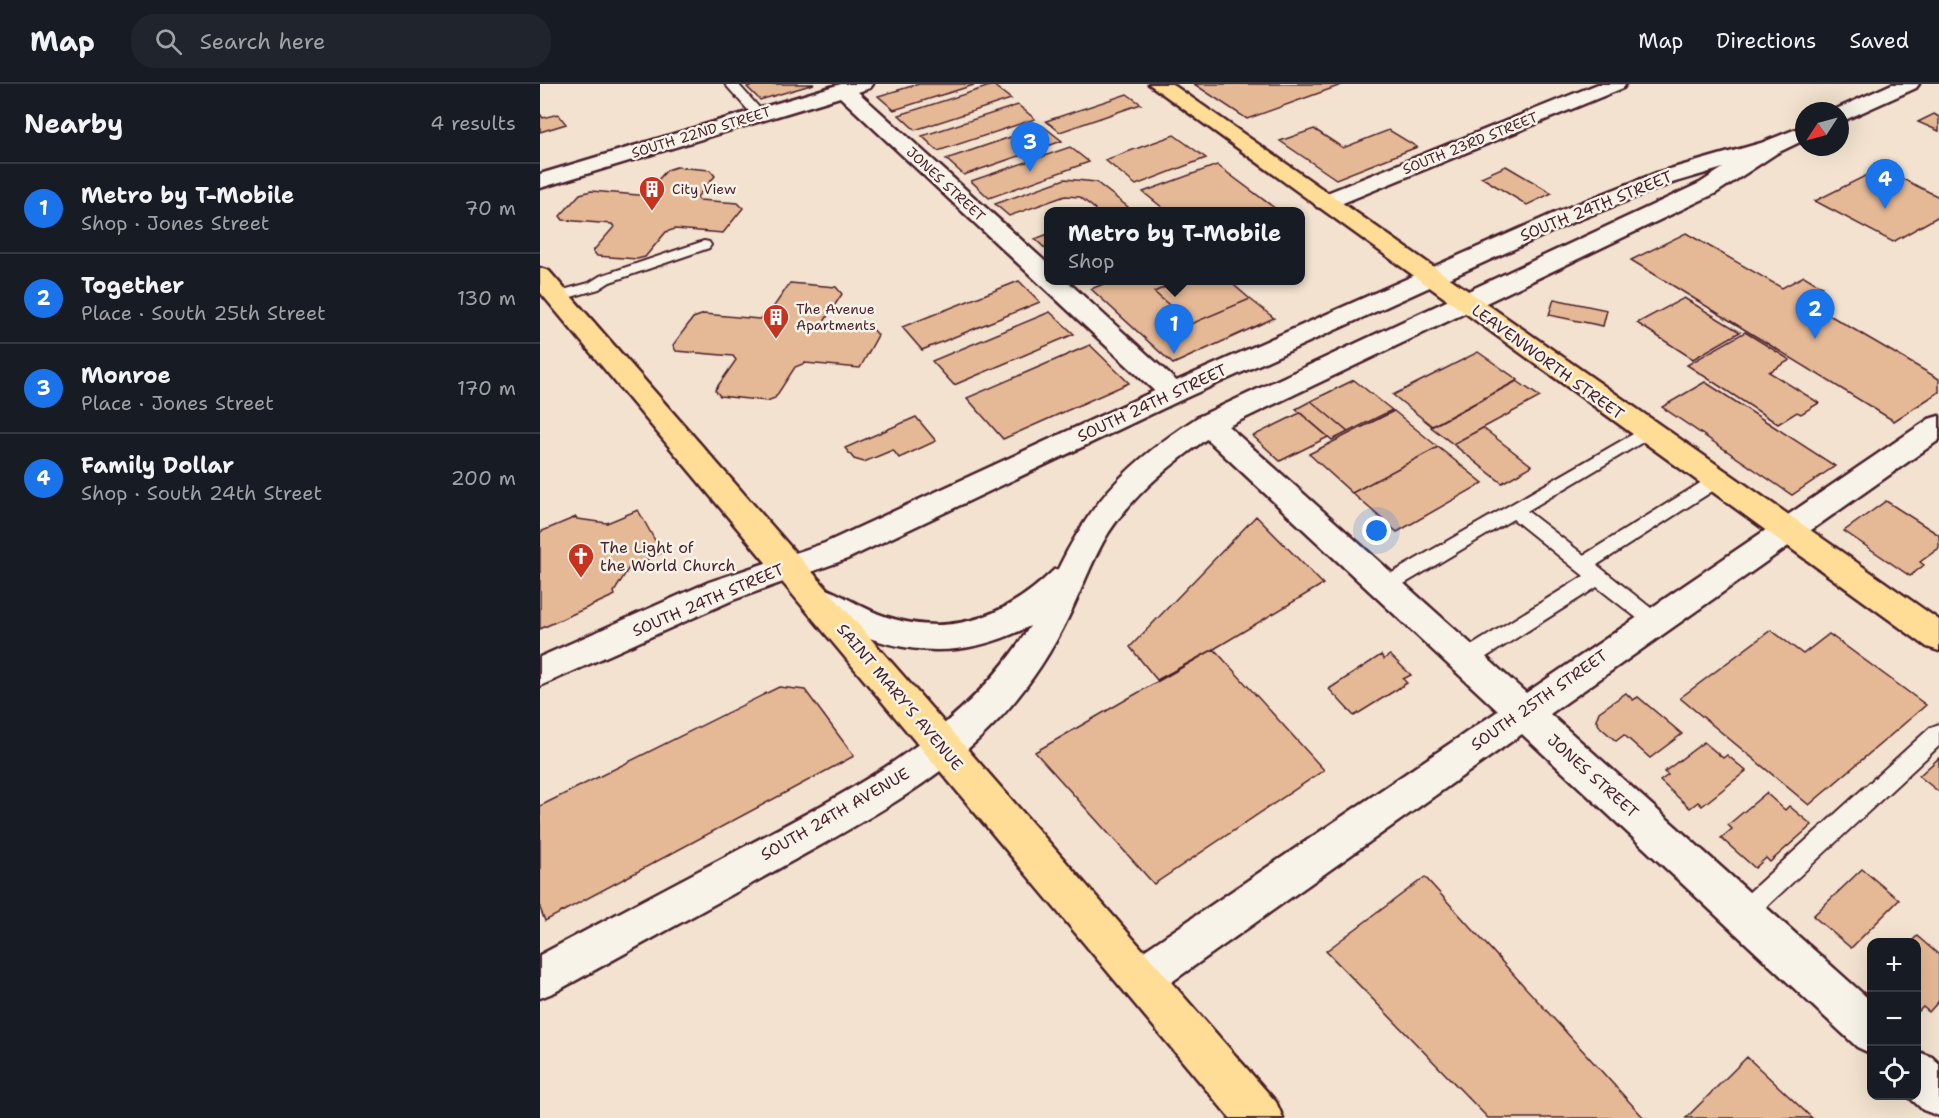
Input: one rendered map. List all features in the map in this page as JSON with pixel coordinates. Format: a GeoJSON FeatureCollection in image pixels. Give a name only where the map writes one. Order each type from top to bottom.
{"type":"FeatureCollection","features":[{"type":"Feature","properties":{"kind":"main road","name":"LEAVENWORTH STREET"},"geometry":{"type":"LineString","coordinates":[[1159,84],[1716,482],[1939,638]]}},
{"type":"Feature","properties":{"kind":"main road","name":"SOUTH 23RD STREET"},"geometry":{"type":"LineString","coordinates":[[1325,202],[1616,84]]}},
{"type":"Feature","properties":{"kind":"main road"},"geometry":{"type":"LineString","coordinates":[[1849,112],[1909,84]]}},
{"type":"Feature","properties":{"kind":"main road","name":"SOUTH 22ND STREET"},"geometry":{"type":"LineString","coordinates":[[540,181],[853,87]]}},
{"type":"Feature","properties":{"kind":"main road","name":"JONES STREET"},"geometry":{"type":"LineString","coordinates":[[853,87],[1044,273]]}},
{"type":"Feature","properties":{"kind":"main road","name":"SOUTH 24TH STREET"},"geometry":{"type":"LineString","coordinates":[[540,672],[721,591],[836,551],[1173,393],[1565,217],[1653,182],[1706,164],[1769,148],[1795,136]]}},
{"type":"Feature","properties":{"kind":"main road","name":"SOUTH 24TH STREET"},"geometry":{"type":"LineString","coordinates":[[1208,424],[1708,188],[1769,148]]}},
{"type":"Feature","properties":{"kind":"main road","name":"JONES STREET"},"geometry":{"type":"LineString","coordinates":[[1056,285],[1173,393]]}},
{"type":"Feature","properties":{"kind":"main road","name":"SAINT MARY'S AVENUE"},"geometry":{"type":"LineString","coordinates":[[549,286],[1260,1118]]}},
{"type":"Feature","properties":{"kind":"main road","name":"JONES STREET"},"geometry":{"type":"LineString","coordinates":[[1208,424],[1867,1027]]}},
{"type":"Feature","properties":{"kind":"main road","name":"SOUTH 24TH AVENUE"},"geometry":{"type":"LineString","coordinates":[[540,977],[844,813],[943,748],[979,719],[1026,662],[1052,621],[1097,526],[1113,503],[1140,474],[1171,448],[1208,424]]}},
{"type":"Feature","properties":{"kind":"main road","name":"SOUTH 25TH STREET"},"geometry":{"type":"LineString","coordinates":[[1141,978],[1785,530],[1934,435]]}},
{"type":"Feature","properties":{"kind":"main road"},"geometry":{"type":"LineString","coordinates":[[816,598],[858,620],[901,634],[926,638],[960,635],[996,627],[1025,614],[1074,571]]}},
{"type":"Feature","properties":{"kind":"main road"},"geometry":{"type":"LineString","coordinates":[[1921,1077],[1939,1094]]}},
{"type":"Feature","properties":{"kind":"lane"},"geometry":{"type":"LineString","coordinates":[[731,84],[759,115]]}},
{"type":"Feature","properties":{"kind":"lane"},"geometry":{"type":"LineString","coordinates":[[549,286],[594,286],[605,279],[704,245]]}},
{"type":"Feature","properties":{"kind":"lane"},"geometry":{"type":"LineString","coordinates":[[1385,586],[1647,432]]}},
{"type":"Feature","properties":{"kind":"lane"},"geometry":{"type":"LineString","coordinates":[[1465,660],[1716,482]]}},
{"type":"Feature","properties":{"kind":"lane"},"geometry":{"type":"LineString","coordinates":[[1514,510],[1654,621]]}},
{"type":"Feature","properties":{"kind":"lane"},"geometry":{"type":"LineString","coordinates":[[1743,913],[1939,733]]}},
{"type":"Feature","properties":{"kind":"building"},"geometry":{"type":"Polygon","coordinates":[[[756,84],[814,84],[760,100],[747,87],[756,84]]]}},
{"type":"Feature","properties":{"kind":"building"},"geometry":{"type":"Polygon","coordinates":[[[919,84],[977,84],[894,110],[878,96],[919,84]]]}},
{"type":"Feature","properties":{"kind":"building"},"geometry":{"type":"Polygon","coordinates":[[[1194,84],[1344,84],[1247,119],[1194,84]]]}},
{"type":"Feature","properties":{"kind":"building"},"geometry":{"type":"Polygon","coordinates":[[[993,85],[1011,99],[915,130],[899,115],[993,85]]]}},
{"type":"Feature","properties":{"kind":"building"},"geometry":{"type":"Polygon","coordinates":[[[1127,94],[1141,104],[1060,132],[1046,121],[1127,94]]]}},
{"type":"Feature","properties":{"kind":"building"},"geometry":{"type":"Polygon","coordinates":[[[1018,105],[1035,119],[938,151],[922,136],[1018,105]]]}},
{"type":"Feature","properties":{"kind":"building"},"geometry":{"type":"Polygon","coordinates":[[[540,114],[543,118],[558,114],[566,124],[540,132],[540,114]]]}},
{"type":"Feature","properties":{"kind":"building"},"geometry":{"type":"Polygon","coordinates":[[[1934,114],[1939,117],[1939,131],[1918,122],[1934,114]]]}},
{"type":"Feature","properties":{"kind":"building"},"geometry":{"type":"Polygon","coordinates":[[[1043,126],[1062,141],[964,175],[946,159],[1043,126]]]}},
{"type":"Feature","properties":{"kind":"building"},"geometry":{"type":"Polygon","coordinates":[[[1314,129],[1343,148],[1389,130],[1417,147],[1336,179],[1280,141],[1314,129]]]}},
{"type":"Feature","properties":{"kind":"building"},"geometry":{"type":"Polygon","coordinates":[[[1174,135],[1206,158],[1136,185],[1105,160],[1174,135]]]}},
{"type":"Feature","properties":{"kind":"building"},"geometry":{"type":"Polygon","coordinates":[[[1070,147],[1089,162],[989,198],[971,181],[1070,147]]]}},
{"type":"Feature","properties":{"kind":"building"},"geometry":{"type":"Polygon","coordinates":[[[1217,165],[1273,207],[1162,207],[1143,192],[1217,165]]]}},
{"type":"Feature","properties":{"kind":"building"},"geometry":{"type":"Polygon","coordinates":[[[1506,166],[1552,193],[1527,205],[1481,177],[1506,166]]]}},
{"type":"Feature","properties":{"kind":"building","name":"City View"},"geometry":{"type":"Polygon","coordinates":[[[676,167],[710,170],[715,176],[697,197],[699,200],[738,203],[743,208],[723,233],[675,229],[666,232],[645,257],[637,259],[597,256],[593,251],[614,227],[612,224],[563,220],[560,216],[580,194],[591,191],[638,195],[647,192],[667,170],[676,167]]]}},
{"type":"Feature","properties":{"kind":"building"},"geometry":{"type":"Polygon","coordinates":[[[1881,168],[1939,197],[1939,216],[1893,242],[1815,201],[1881,168]]]}},
{"type":"Feature","properties":{"kind":"building"},"geometry":{"type":"Polygon","coordinates":[[[1065,179],[1096,182],[1128,207],[1092,207],[1080,197],[1065,196],[1009,216],[995,204],[1065,179]]]}},
{"type":"Feature","properties":{"kind":"building"},"geometry":{"type":"Polygon","coordinates":[[[1686,233],[1782,288],[1804,276],[1822,287],[1800,298],[1939,379],[1939,392],[1894,421],[1631,260],[1686,233]]]}},
{"type":"Feature","properties":{"kind":"building"},"geometry":{"type":"Polygon","coordinates":[[[1044,236],[1044,247],[1035,239],[1044,236]]]}},
{"type":"Feature","properties":{"kind":"building"},"geometry":{"type":"Polygon","coordinates":[[[1019,281],[1040,302],[922,350],[902,327],[1019,281]]]}},
{"type":"Feature","properties":{"kind":"building","name":"The Avenue Apartments"},"geometry":{"type":"Polygon","coordinates":[[[790,283],[836,287],[842,294],[825,320],[828,325],[873,329],[878,335],[860,368],[805,363],[795,367],[775,398],[767,401],[720,396],[715,390],[736,360],[733,356],[676,351],[673,345],[693,318],[704,314],[759,319],[768,315],[790,283]]]}},
{"type":"Feature","properties":{"kind":"building"},"geometry":{"type":"Polygon","coordinates":[[[1101,285],[1170,285],[1154,292],[1191,324],[1250,299],[1274,318],[1173,364],[1091,289],[1101,285]]]}},
{"type":"Feature","properties":{"kind":"building"},"geometry":{"type":"Polygon","coordinates":[[[1170,285],[1234,285],[1250,299],[1191,324],[1154,292],[1170,285]]]}},
{"type":"Feature","properties":{"kind":"building"},"geometry":{"type":"Polygon","coordinates":[[[1684,298],[1740,332],[1693,359],[1637,323],[1684,298]]]}},
{"type":"Feature","properties":{"kind":"building"},"geometry":{"type":"Polygon","coordinates":[[[1554,299],[1607,310],[1603,326],[1549,315],[1554,299]]]}},
{"type":"Feature","properties":{"kind":"building"},"geometry":{"type":"Polygon","coordinates":[[[1050,312],[1074,334],[954,385],[932,361],[1050,312]]]}},
{"type":"Feature","properties":{"kind":"building"},"geometry":{"type":"Polygon","coordinates":[[[1745,332],[1790,360],[1769,372],[1819,403],[1801,414],[1797,412],[1778,424],[1687,365],[1745,332]]]}},
{"type":"Feature","properties":{"kind":"building"},"geometry":{"type":"Polygon","coordinates":[[[1090,345],[1129,383],[1003,439],[967,398],[1090,345]]]}},
{"type":"Feature","properties":{"kind":"building"},"geometry":{"type":"Polygon","coordinates":[[[1478,352],[1518,380],[1432,426],[1393,395],[1478,352]]]}},
{"type":"Feature","properties":{"kind":"building"},"geometry":{"type":"Polygon","coordinates":[[[1354,380],[1392,410],[1348,432],[1311,401],[1354,380]]]}},
{"type":"Feature","properties":{"kind":"building"},"geometry":{"type":"Polygon","coordinates":[[[1517,381],[1540,397],[1453,444],[1431,427],[1517,381]]]}},
{"type":"Feature","properties":{"kind":"building"},"geometry":{"type":"Polygon","coordinates":[[[1705,382],[1835,466],[1792,495],[1662,407],[1705,382]]]}},
{"type":"Feature","properties":{"kind":"building"},"geometry":{"type":"Polygon","coordinates":[[[1311,401],[1348,432],[1332,440],[1296,409],[1311,401]]]}},
{"type":"Feature","properties":{"kind":"building"},"geometry":{"type":"Polygon","coordinates":[[[1394,411],[1438,447],[1352,493],[1309,454],[1394,411]]]}},
{"type":"Feature","properties":{"kind":"building"},"geometry":{"type":"Polygon","coordinates":[[[1300,413],[1328,437],[1280,461],[1253,436],[1300,413]]]}},
{"type":"Feature","properties":{"kind":"building"},"geometry":{"type":"Polygon","coordinates":[[[916,417],[936,441],[899,458],[893,450],[864,462],[854,459],[845,448],[916,417]]]}},
{"type":"Feature","properties":{"kind":"building"},"geometry":{"type":"Polygon","coordinates":[[[1483,428],[1532,466],[1502,483],[1453,444],[1483,428]]]}},
{"type":"Feature","properties":{"kind":"building"},"geometry":{"type":"Polygon","coordinates":[[[1438,447],[1483,483],[1397,532],[1352,493],[1438,447]]]}},
{"type":"Feature","properties":{"kind":"building"},"geometry":{"type":"Polygon","coordinates":[[[1886,501],[1939,535],[1939,548],[1920,562],[1924,565],[1910,576],[1844,531],[1886,501]]]}},
{"type":"Feature","properties":{"kind":"building","name":"The Light of the World Church"},"geometry":{"type":"Polygon","coordinates":[[[638,510],[662,553],[630,566],[614,592],[615,595],[540,629],[540,532],[576,517],[607,523],[638,510]]]}},
{"type":"Feature","properties":{"kind":"building"},"geometry":{"type":"Polygon","coordinates":[[[1256,516],[1323,584],[1157,680],[1130,647],[1256,516]]]}},
{"type":"Feature","properties":{"kind":"building"},"geometry":{"type":"Polygon","coordinates":[[[1771,630],[1803,654],[1829,634],[1926,705],[1809,805],[1680,698],[1771,630]]]}},
{"type":"Feature","properties":{"kind":"building"},"geometry":{"type":"Polygon","coordinates":[[[1214,649],[1324,770],[1154,884],[1035,752],[1214,649]]]}},
{"type":"Feature","properties":{"kind":"building"},"geometry":{"type":"Polygon","coordinates":[[[1381,655],[1384,659],[1390,655],[1411,675],[1403,679],[1407,683],[1354,716],[1329,689],[1381,655]]]}},
{"type":"Feature","properties":{"kind":"building"},"geometry":{"type":"Polygon","coordinates":[[[779,687],[805,690],[854,756],[545,921],[540,908],[540,806],[779,687]]]}},
{"type":"Feature","properties":{"kind":"building"},"geometry":{"type":"Polygon","coordinates":[[[1626,693],[1633,700],[1638,697],[1682,734],[1650,758],[1624,735],[1616,741],[1600,727],[1596,720],[1599,712],[1626,693]]]}},
{"type":"Feature","properties":{"kind":"building"},"geometry":{"type":"Polygon","coordinates":[[[1704,742],[1723,758],[1727,755],[1746,771],[1702,806],[1698,802],[1690,808],[1660,781],[1668,775],[1664,772],[1704,742]]]}},
{"type":"Feature","properties":{"kind":"building"},"geometry":{"type":"Polygon","coordinates":[[[1939,758],[1939,792],[1919,776],[1939,758]]]}},
{"type":"Feature","properties":{"kind":"building"},"geometry":{"type":"Polygon","coordinates":[[[1766,793],[1785,810],[1789,806],[1812,825],[1770,862],[1766,858],[1755,868],[1721,838],[1732,829],[1728,825],[1766,793]]]}},
{"type":"Feature","properties":{"kind":"building"},"geometry":{"type":"Polygon","coordinates":[[[1862,869],[1899,900],[1851,948],[1813,916],[1862,869]]]}},
{"type":"Feature","properties":{"kind":"building"},"geometry":{"type":"Polygon","coordinates":[[[1425,877],[1644,1118],[1488,1118],[1326,951],[1425,877]]]}},
{"type":"Feature","properties":{"kind":"building"},"geometry":{"type":"Polygon","coordinates":[[[1921,939],[1939,955],[1939,1001],[1929,1012],[1923,1007],[1921,1009],[1921,939]]]}},
{"type":"Feature","properties":{"kind":"building"},"geometry":{"type":"Polygon","coordinates":[[[1747,1057],[1812,1118],[1686,1118],[1747,1057]]]}},
{"type":"Feature","properties":{"kind":"place","name":"Monroe"},"geometry":{"type":"Point","coordinates":[1030,172]}},
{"type":"Feature","properties":{"kind":"place","name":"Family Dollar"},"geometry":{"type":"Point","coordinates":[1885,209]}},
{"type":"Feature","properties":{"kind":"place","name":"City View"},"geometry":{"type":"Point","coordinates":[652,212]}},
{"type":"Feature","properties":{"kind":"place","name":"Together"},"geometry":{"type":"Point","coordinates":[1815,339]}},
{"type":"Feature","properties":{"kind":"place","name":"The Avenue Apartments"},"geometry":{"type":"Point","coordinates":[776,340]}},
{"type":"Feature","properties":{"kind":"place","name":"Metro by T-Mobile"},"geometry":{"type":"Point","coordinates":[1174,354]}},
{"type":"Feature","properties":{"kind":"place","name":"The Light of the World Church"},"geometry":{"type":"Point","coordinates":[581,579]}}]}
